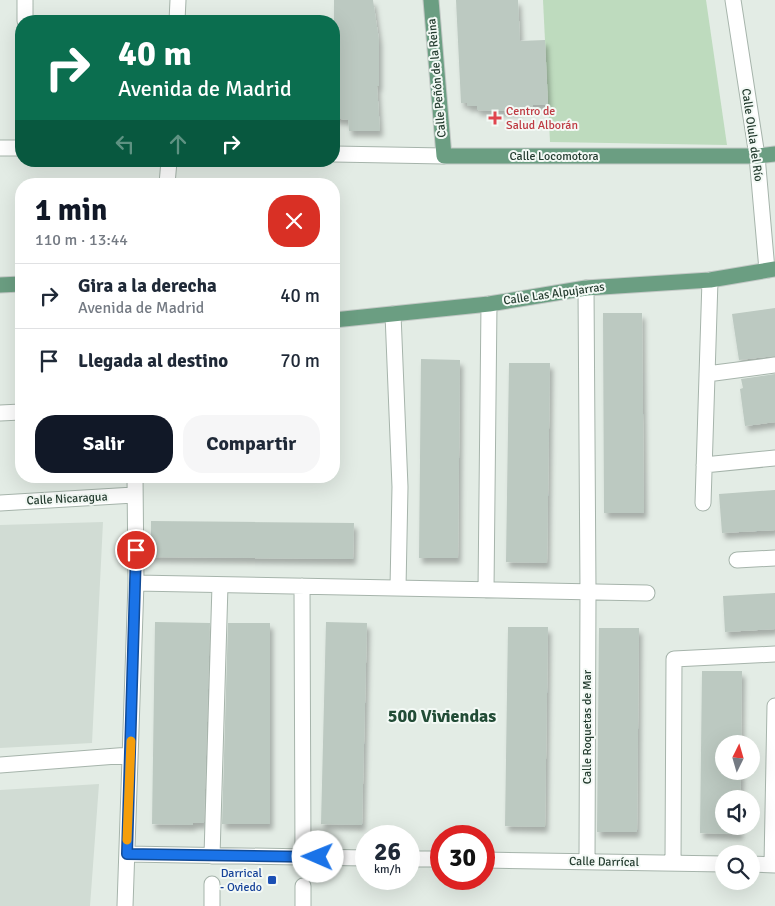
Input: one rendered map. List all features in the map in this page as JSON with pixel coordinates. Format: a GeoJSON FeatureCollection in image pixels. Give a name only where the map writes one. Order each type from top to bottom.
{"type":"FeatureCollection","features":[{"type":"Feature","properties":{"kind":"main road","name":"Calle Peñón de la Reina"},"geometry":{"type":"LineString","coordinates":[[431,0],[444,156]]}},
{"type":"Feature","properties":{"kind":"main road","name":"Calle Locomotora"},"geometry":{"type":"LineString","coordinates":[[444,156],[756,156],[775,154]]}},
{"type":"Feature","properties":{"kind":"main road","name":"Calle Las Alpujarras"},"geometry":{"type":"LineString","coordinates":[[340,319],[489,304],[586,288],[710,280],[771,269]]}},
{"type":"Feature","properties":{"kind":"main road"},"geometry":{"type":"LineString","coordinates":[[0,285],[15,284]]}},
{"type":"Feature","properties":{"kind":"street"},"geometry":{"type":"LineString","coordinates":[[25,0],[25,15]]}},
{"type":"Feature","properties":{"kind":"street"},"geometry":{"type":"LineString","coordinates":[[177,15],[178,0]]}},
{"type":"Feature","properties":{"kind":"street","name":"Calle Olula del Río"},"geometry":{"type":"LineString","coordinates":[[733,0],[771,269]]}},
{"type":"Feature","properties":{"kind":"street"},"geometry":{"type":"LineString","coordinates":[[0,148],[15,148]]}},
{"type":"Feature","properties":{"kind":"street","name":"Calle Locomotora"},"geometry":{"type":"LineString","coordinates":[[340,154],[444,156]]}},
{"type":"Feature","properties":{"kind":"street"},"geometry":{"type":"LineString","coordinates":[[703,504],[710,280]]}},
{"type":"Feature","properties":{"kind":"street","name":"Calle Roquetas de Mar"},"geometry":{"type":"LineString","coordinates":[[586,288],[587,862]]}},
{"type":"Feature","properties":{"kind":"street"},"geometry":{"type":"LineString","coordinates":[[486,590],[489,304]]}},
{"type":"Feature","properties":{"kind":"street"},"geometry":{"type":"LineString","coordinates":[[393,314],[400,487],[398,588]]}},
{"type":"Feature","properties":{"kind":"street"},"geometry":{"type":"LineString","coordinates":[[707,374],[775,365]]}},
{"type":"Feature","properties":{"kind":"street"},"geometry":{"type":"LineString","coordinates":[[0,413],[15,412]]}},
{"type":"Feature","properties":{"kind":"street"},"geometry":{"type":"LineString","coordinates":[[704,465],[775,458]]}},
{"type":"Feature","properties":{"kind":"street"},"geometry":{"type":"LineString","coordinates":[[125,906],[136,583],[135,483]]}},
{"type":"Feature","properties":{"kind":"street","name":"Calle Nicaragua"},"geometry":{"type":"LineString","coordinates":[[0,503],[134,495]]}},
{"type":"Feature","properties":{"kind":"street"},"geometry":{"type":"LineString","coordinates":[[738,560],[775,558]]}},
{"type":"Feature","properties":{"kind":"street"},"geometry":{"type":"LineString","coordinates":[[136,583],[647,593]]}},
{"type":"Feature","properties":{"kind":"street"},"geometry":{"type":"LineString","coordinates":[[212,856],[220,585]]}},
{"type":"Feature","properties":{"kind":"street"},"geometry":{"type":"LineString","coordinates":[[302,586],[303,857]]}},
{"type":"Feature","properties":{"kind":"street"},"geometry":{"type":"LineString","coordinates":[[673,863],[674,659],[775,654]]}},
{"type":"Feature","properties":{"kind":"street"},"geometry":{"type":"LineString","coordinates":[[760,864],[773,865],[775,706]]}},
{"type":"Feature","properties":{"kind":"street"},"geometry":{"type":"LineString","coordinates":[[0,765],[130,755]]}},
{"type":"Feature","properties":{"kind":"street"},"geometry":{"type":"LineString","coordinates":[[127,854],[355,858]]}},
{"type":"Feature","properties":{"kind":"street","name":"Calle Darrícal"},"geometry":{"type":"LineString","coordinates":[[495,860],[715,864]]}},
{"type":"Feature","properties":{"kind":"street"},"geometry":{"type":"LineString","coordinates":[[212,884],[212,906]]}},
{"type":"Feature","properties":{"kind":"street"},"geometry":{"type":"LineString","coordinates":[[303,886],[303,906]]}},
{"type":"Feature","properties":{"kind":"shaded area"},"geometry":{"type":"Polygon","coordinates":[[[103,522],[92,743],[0,748],[0,525],[103,522]]]}},
{"type":"Feature","properties":{"kind":"shaded area"},"geometry":{"type":"Polygon","coordinates":[[[99,784],[90,906],[0,906],[0,790],[99,784]]]}},
{"type":"Feature","properties":{"kind":"green space"},"geometry":{"type":"Polygon","coordinates":[[[543,0],[706,0],[727,145],[550,142],[543,0]]]}},
{"type":"Feature","properties":{"kind":"building"},"geometry":{"type":"Polygon","coordinates":[[[334,0],[373,0],[379,40],[379,86],[377,86],[380,131],[349,131],[348,120],[340,119],[340,15],[334,15],[334,0]]]}},
{"type":"Feature","properties":{"kind":"building"},"geometry":{"type":"Polygon","coordinates":[[[456,0],[518,0],[520,41],[545,40],[548,105],[533,105],[533,108],[519,107],[519,111],[477,110],[477,106],[467,106],[467,103],[461,103],[456,0]]]}},
{"type":"Feature","properties":{"kind":"building"},"geometry":{"type":"Polygon","coordinates":[[[775,308],[775,356],[739,360],[732,314],[775,308]]]}},
{"type":"Feature","properties":{"kind":"building"},"geometry":{"type":"Polygon","coordinates":[[[603,313],[642,313],[644,513],[604,513],[603,313]]]}},
{"type":"Feature","properties":{"kind":"building"},"geometry":{"type":"Polygon","coordinates":[[[421,359],[460,360],[458,558],[419,558],[421,359]]]}},
{"type":"Feature","properties":{"kind":"building"},"geometry":{"type":"Polygon","coordinates":[[[509,363],[550,363],[547,563],[506,562],[509,363]]]}},
{"type":"Feature","properties":{"kind":"building"},"geometry":{"type":"Polygon","coordinates":[[[775,374],[775,422],[745,426],[740,389],[743,388],[741,379],[775,374]]]}},
{"type":"Feature","properties":{"kind":"building"},"geometry":{"type":"Polygon","coordinates":[[[775,490],[775,530],[722,533],[719,494],[775,490]]]}},
{"type":"Feature","properties":{"kind":"building"},"geometry":{"type":"Polygon","coordinates":[[[151,521],[354,523],[353,559],[151,557],[151,521]]]}},
{"type":"Feature","properties":{"kind":"building"},"geometry":{"type":"Polygon","coordinates":[[[775,593],[775,629],[725,632],[723,596],[775,593]]]}},
{"type":"Feature","properties":{"kind":"building"},"geometry":{"type":"Polygon","coordinates":[[[155,622],[210,623],[204,823],[193,823],[193,825],[152,824],[155,622]]]}},
{"type":"Feature","properties":{"kind":"building"},"geometry":{"type":"Polygon","coordinates":[[[326,622],[367,623],[362,825],[321,824],[326,622]]]}},
{"type":"Feature","properties":{"kind":"building"},"geometry":{"type":"Polygon","coordinates":[[[228,623],[270,623],[270,824],[222,824],[228,623]]]}},
{"type":"Feature","properties":{"kind":"building"},"geometry":{"type":"Polygon","coordinates":[[[508,627],[548,627],[545,827],[505,826],[508,627]]]}},
{"type":"Feature","properties":{"kind":"building"},"geometry":{"type":"Polygon","coordinates":[[[599,628],[639,628],[637,832],[597,832],[599,628]]]}},
{"type":"Feature","properties":{"kind":"building"},"geometry":{"type":"Polygon","coordinates":[[[702,671],[742,671],[741,735],[715,735],[715,780],[741,780],[740,790],[715,790],[715,833],[700,833],[702,671]]]}},
{"type":"Feature","properties":{"kind":"slow traffic"},"geometry":{"type":"LineString","coordinates":[[127,840],[131,741]]}},
{"type":"Feature","properties":{"kind":"place","name":"Centro de Salud Alborán"},"geometry":{"type":"Point","coordinates":[495,118]}},
{"type":"Feature","properties":{"kind":"place","name":"Darrical - Oviedo"},"geometry":{"type":"Point","coordinates":[272,880]}},
{"type":"Feature","properties":{"kind":"district","name":"500 Viviendas"},"geometry":{"type":"Point","coordinates":[442,716]}},
{"type":"Feature","properties":{"kind":"route"},"geometry":{"type":"LineString","coordinates":[[136,550],[127,854],[318,857]]}}]}
